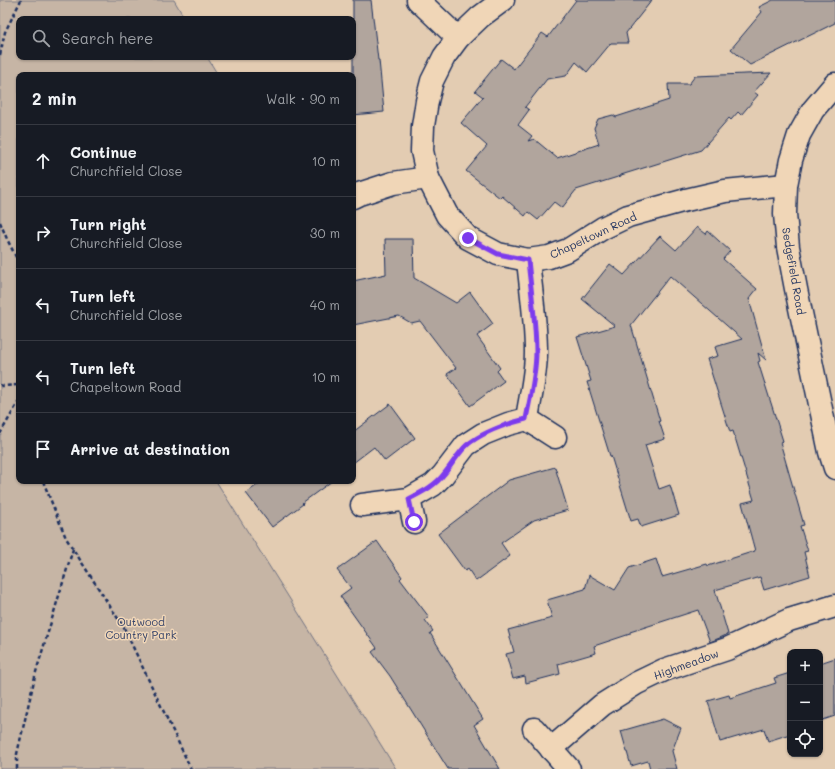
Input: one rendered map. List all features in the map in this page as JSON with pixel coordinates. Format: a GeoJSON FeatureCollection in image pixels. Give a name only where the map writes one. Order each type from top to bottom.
{"type":"FeatureCollection","features":[{"type":"Feature","properties":{"kind":"street"},"geometry":{"type":"LineString","coordinates":[[418,0],[458,38]]}},
{"type":"Feature","properties":{"kind":"street","name":"Chapeltown Road"},"geometry":{"type":"LineString","coordinates":[[503,0],[480,17],[458,38],[444,57],[432,81],[423,126],[422,151],[428,178],[447,215],[468,238],[498,254],[528,260],[549,257],[568,250],[603,228],[628,216],[725,191],[786,185]]}},
{"type":"Feature","properties":{"kind":"street","name":"Sedgefield Road"},"geometry":{"type":"LineString","coordinates":[[835,84],[813,110],[799,136],[791,160],[786,185],[785,214],[788,247],[830,452],[835,468]]}},
{"type":"Feature","properties":{"kind":"street"},"geometry":{"type":"LineString","coordinates":[[356,196],[393,184],[428,178]]}},
{"type":"Feature","properties":{"kind":"street"},"geometry":{"type":"LineString","coordinates":[[526,419],[533,382],[536,354],[535,327],[528,260]]}},
{"type":"Feature","properties":{"kind":"street"},"geometry":{"type":"LineString","coordinates":[[362,504],[409,499],[433,485],[444,475],[466,445],[483,434],[508,424],[526,419],[555,437]]}},
{"type":"Feature","properties":{"kind":"street"},"geometry":{"type":"LineString","coordinates":[[409,499],[414,522]]}},
{"type":"Feature","properties":{"kind":"street","name":"Highmeadow"},"geometry":{"type":"LineString","coordinates":[[551,749],[602,705],[637,683],[664,670],[728,650],[790,620],[835,606]]}},
{"type":"Feature","properties":{"kind":"street"},"geometry":{"type":"LineString","coordinates":[[534,729],[569,769]]}},
{"type":"Feature","properties":{"kind":"path"},"geometry":{"type":"LineString","coordinates":[[0,55],[5,32],[21,0]]}},
{"type":"Feature","properties":{"kind":"path"},"geometry":{"type":"LineString","coordinates":[[0,222],[16,257]]}},
{"type":"Feature","properties":{"kind":"path"},"geometry":{"type":"LineString","coordinates":[[0,385],[16,385]]}},
{"type":"Feature","properties":{"kind":"path"},"geometry":{"type":"LineString","coordinates":[[0,434],[16,406]]}},
{"type":"Feature","properties":{"kind":"path"},"geometry":{"type":"LineString","coordinates":[[44,484],[66,538],[124,628],[191,769]]}},
{"type":"Feature","properties":{"kind":"path"},"geometry":{"type":"LineString","coordinates":[[17,769],[17,754],[36,672],[73,549]]}},
{"type":"Feature","properties":{"kind":"green space","name":"Outwood Country Park"},"geometry":{"type":"Polygon","coordinates":[[[0,0],[174,0],[183,16],[16,16],[16,60],[209,60],[216,72],[16,72],[16,484],[218,484],[396,769],[0,769],[0,0]]]}},
{"type":"Feature","properties":{"kind":"building"},"geometry":{"type":"Polygon","coordinates":[[[353,0],[371,0],[384,112],[356,115],[356,72],[353,72],[353,60],[356,60],[356,16],[353,16],[353,0]]]}},
{"type":"Feature","properties":{"kind":"building"},"geometry":{"type":"Polygon","coordinates":[[[576,0],[652,0],[626,33],[628,43],[611,43],[587,72],[576,62],[566,76],[547,79],[525,107],[529,110],[518,125],[532,136],[528,141],[534,139],[557,158],[599,144],[594,128],[598,119],[613,115],[616,117],[669,100],[668,84],[689,84],[695,76],[771,73],[754,92],[758,95],[741,115],[738,112],[731,120],[729,118],[701,150],[576,190],[562,208],[554,202],[538,220],[528,212],[525,216],[502,196],[500,198],[466,171],[487,146],[461,123],[483,97],[475,91],[501,59],[514,69],[542,33],[548,37],[576,0]]]}},
{"type":"Feature","properties":{"kind":"building"},"geometry":{"type":"Polygon","coordinates":[[[773,0],[835,0],[835,23],[750,65],[731,49],[762,12],[759,7],[773,0]]]}},
{"type":"Feature","properties":{"kind":"building"},"geometry":{"type":"Polygon","coordinates":[[[697,227],[706,234],[708,231],[730,251],[723,259],[757,289],[749,299],[766,360],[758,353],[760,361],[758,362],[783,441],[780,442],[804,525],[800,526],[808,551],[804,552],[810,576],[764,590],[760,577],[715,590],[728,634],[710,642],[698,610],[630,632],[630,634],[594,646],[596,653],[558,664],[560,674],[526,683],[525,676],[513,679],[506,654],[514,652],[508,630],[552,618],[547,600],[585,589],[589,575],[615,590],[629,568],[656,559],[662,577],[707,564],[708,566],[755,551],[742,503],[754,500],[733,431],[730,432],[707,359],[718,356],[715,347],[742,339],[670,276],[631,325],[665,439],[645,445],[659,489],[670,485],[679,515],[641,527],[638,519],[631,521],[587,382],[591,381],[577,337],[615,326],[582,299],[610,264],[624,275],[660,236],[676,250],[697,227]]]}},
{"type":"Feature","properties":{"kind":"building"},"geometry":{"type":"Polygon","coordinates":[[[385,239],[413,239],[414,278],[456,303],[470,292],[493,324],[477,336],[500,368],[497,371],[504,381],[470,406],[447,374],[456,368],[420,321],[411,323],[399,316],[356,324],[356,280],[386,274],[385,239]]]}},
{"type":"Feature","properties":{"kind":"building"},"geometry":{"type":"Polygon","coordinates":[[[390,404],[415,438],[385,461],[374,447],[356,461],[356,430],[390,404]]]}},
{"type":"Feature","properties":{"kind":"building"},"geometry":{"type":"Polygon","coordinates":[[[555,467],[568,510],[534,520],[501,543],[510,556],[476,581],[468,569],[465,571],[438,534],[509,480],[555,467]]]}},
{"type":"Feature","properties":{"kind":"building"},"geometry":{"type":"Polygon","coordinates":[[[259,484],[328,484],[272,527],[246,493],[259,484]]]}},
{"type":"Feature","properties":{"kind":"building"},"geometry":{"type":"Polygon","coordinates":[[[377,541],[402,577],[400,579],[429,617],[425,620],[433,631],[430,633],[483,719],[474,725],[500,769],[448,769],[390,676],[372,652],[377,648],[340,596],[351,588],[337,570],[377,541]]]}},
{"type":"Feature","properties":{"kind":"building"},"geometry":{"type":"Polygon","coordinates":[[[835,658],[835,716],[823,720],[823,685],[823,662],[835,658]]]}},
{"type":"Feature","properties":{"kind":"building"},"geometry":{"type":"Polygon","coordinates":[[[787,674],[787,735],[768,741],[764,729],[720,742],[708,701],[729,695],[730,698],[776,683],[774,678],[787,674]]]}},
{"type":"Feature","properties":{"kind":"building"},"geometry":{"type":"Polygon","coordinates":[[[663,719],[681,728],[672,751],[677,769],[650,769],[648,761],[631,766],[621,731],[663,719]]]}},
{"type":"Feature","properties":{"kind":"route"},"geometry":{"type":"LineString","coordinates":[[414,522],[409,499],[433,485],[444,475],[466,445],[483,434],[508,424],[526,419],[533,382],[536,354],[535,327],[528,260],[498,254],[468,238]]}}]}
